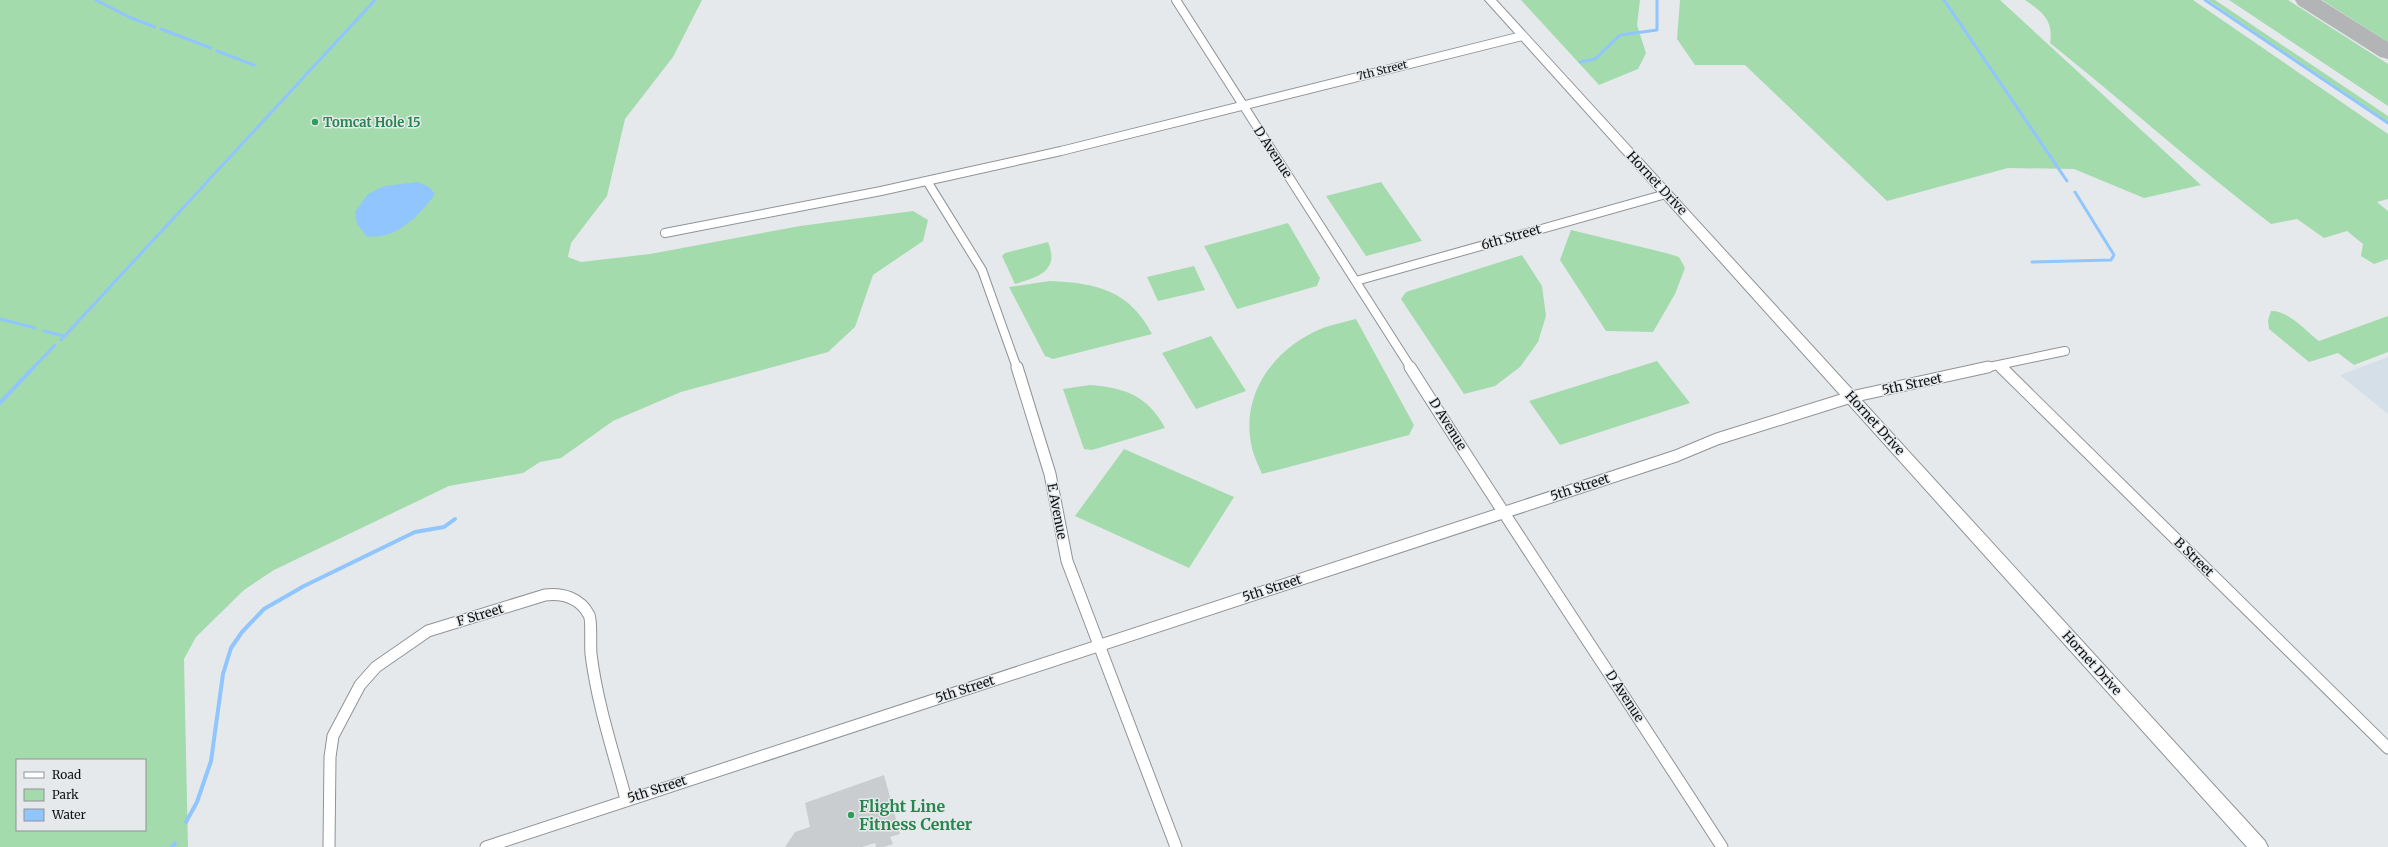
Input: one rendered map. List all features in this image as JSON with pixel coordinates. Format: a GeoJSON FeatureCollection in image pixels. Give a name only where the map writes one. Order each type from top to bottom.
{"type":"FeatureCollection","features":[{"type":"Feature","properties":{"kind":"main road","name":"Hornet Drive"},"geometry":{"type":"LineString","coordinates":[[1490,0],[2259,847]]}},
{"type":"Feature","properties":{"kind":"street","name":"D Avenue"},"geometry":{"type":"LineString","coordinates":[[1176,0],[1502,512],[1592,644],[1722,847]]}},
{"type":"Feature","properties":{"kind":"street","name":"7th Street"},"geometry":{"type":"LineString","coordinates":[[665,233],[927,181],[1243,106],[1522,36]]}},
{"type":"Feature","properties":{"kind":"street","name":"E Avenue"},"geometry":{"type":"LineString","coordinates":[[927,181],[982,270],[997,307],[1040,436],[1050,474],[1067,561],[1176,847]]}},
{"type":"Feature","properties":{"kind":"street","name":"6th Street"},"geometry":{"type":"LineString","coordinates":[[1356,281],[1666,194]]}},
{"type":"Feature","properties":{"kind":"street","name":"5th Street"},"geometry":{"type":"LineString","coordinates":[[486,847],[626,799],[1099,646],[1502,512],[1676,456],[1717,439],[1851,397],[2065,351]]}},
{"type":"Feature","properties":{"kind":"street","name":"B Street"},"geometry":{"type":"LineString","coordinates":[[2000,366],[2388,748]]}},
{"type":"Feature","properties":{"kind":"street","name":"F Street"},"geometry":{"type":"LineString","coordinates":[[329,847],[330,757],[333,736],[344,712],[360,685],[376,667],[428,631],[544,595],[556,594],[579,601],[590,616],[589,639],[595,687],[626,799]]}},
{"type":"Feature","properties":{"kind":"shaded area"},"geometry":{"type":"Polygon","coordinates":[[[2388,357],[2388,414],[2340,375],[2388,357]]]}},
{"type":"Feature","properties":{"kind":"green space"},"geometry":{"type":"Polygon","coordinates":[[[0,0],[702,0],[673,57],[625,119],[607,196],[571,243],[568,257],[581,262],[650,254],[800,226],[913,211],[928,220],[923,241],[873,275],[855,327],[828,352],[681,392],[613,421],[561,458],[540,462],[523,473],[449,486],[274,570],[244,590],[196,637],[184,659],[188,847],[0,847],[0,0]]]}},
{"type":"Feature","properties":{"kind":"green space"},"geometry":{"type":"Polygon","coordinates":[[[1521,0],[1640,0],[1637,25],[1646,53],[1638,69],[1599,85],[1521,0]]]}},
{"type":"Feature","properties":{"kind":"green space"},"geometry":{"type":"Polygon","coordinates":[[[1680,0],[2000,0],[2201,185],[2144,198],[2074,169],[2008,168],[1887,201],[1745,65],[1695,65],[1677,39],[1680,0]]]}},
{"type":"Feature","properties":{"kind":"green space"},"geometry":{"type":"Polygon","coordinates":[[[2025,0],[2193,0],[2388,134],[2388,199],[2377,202],[2388,211],[2388,259],[2374,264],[2361,256],[2363,244],[2347,231],[2324,238],[2297,219],[2271,224],[2215,180],[2050,43],[2051,35],[2048,22],[2037,9],[2025,0]]]}},
{"type":"Feature","properties":{"kind":"green space"},"geometry":{"type":"Polygon","coordinates":[[[2208,0],[2215,0],[2388,116],[2388,123],[2208,0]]]}},
{"type":"Feature","properties":{"kind":"green space"},"geometry":{"type":"Polygon","coordinates":[[[2229,0],[2288,0],[2388,64],[2388,106],[2229,0]]]}},
{"type":"Feature","properties":{"kind":"green space"},"geometry":{"type":"Polygon","coordinates":[[[2322,0],[2388,0],[2388,42],[2322,0]]]}},
{"type":"Feature","properties":{"kind":"green space"},"geometry":{"type":"Polygon","coordinates":[[[1381,182],[1422,241],[1366,256],[1326,196],[1381,182]]]}},
{"type":"Feature","properties":{"kind":"green space"},"geometry":{"type":"Polygon","coordinates":[[[1288,223],[1320,278],[1317,286],[1237,309],[1204,246],[1288,223]]]}},
{"type":"Feature","properties":{"kind":"green space"},"geometry":{"type":"Polygon","coordinates":[[[1571,230],[1679,257],[1685,268],[1675,294],[1653,332],[1606,331],[1560,260],[1571,230]]]}},
{"type":"Feature","properties":{"kind":"green space"},"geometry":{"type":"Polygon","coordinates":[[[1048,242],[1051,252],[1049,266],[1045,271],[1032,279],[1015,284],[1002,256],[1005,253],[1048,242]]]}},
{"type":"Feature","properties":{"kind":"green space"},"geometry":{"type":"Polygon","coordinates":[[[1522,255],[1542,286],[1546,316],[1538,342],[1520,367],[1495,386],[1464,394],[1401,299],[1406,292],[1522,255]]]}},
{"type":"Feature","properties":{"kind":"green space"},"geometry":{"type":"Polygon","coordinates":[[[1194,266],[1205,290],[1158,301],[1147,277],[1194,266]]]}},
{"type":"Feature","properties":{"kind":"green space"},"geometry":{"type":"Polygon","coordinates":[[[1050,281],[1067,282],[1096,287],[1122,298],[1133,307],[1143,319],[1152,334],[1053,359],[1045,356],[1009,287],[1050,281]]]}},
{"type":"Feature","properties":{"kind":"green space"},"geometry":{"type":"Polygon","coordinates":[[[2271,311],[2290,317],[2319,341],[2388,316],[2388,352],[2354,365],[2338,353],[2309,362],[2269,329],[2268,320],[2271,311]]]}},
{"type":"Feature","properties":{"kind":"green space"},"geometry":{"type":"Polygon","coordinates":[[[1356,319],[1414,425],[1409,435],[1262,474],[1252,448],[1249,428],[1251,409],[1256,391],[1265,375],[1276,360],[1290,347],[1306,336],[1323,328],[1356,319]]]}},
{"type":"Feature","properties":{"kind":"green space"},"geometry":{"type":"Polygon","coordinates":[[[1211,336],[1246,391],[1196,409],[1162,353],[1211,336]]]}},
{"type":"Feature","properties":{"kind":"green space"},"geometry":{"type":"Polygon","coordinates":[[[1657,361],[1690,403],[1560,445],[1529,401],[1657,361]]]}},
{"type":"Feature","properties":{"kind":"green space"},"geometry":{"type":"Polygon","coordinates":[[[1090,385],[1114,388],[1134,395],[1151,408],[1165,428],[1092,450],[1084,449],[1063,389],[1090,385]]]}},
{"type":"Feature","properties":{"kind":"green space"},"geometry":{"type":"Polygon","coordinates":[[[1124,449],[1234,497],[1189,568],[1075,516],[1124,449]]]}},
{"type":"Feature","properties":{"kind":"water"},"geometry":{"type":"Polygon","coordinates":[[[418,182],[429,187],[435,194],[414,219],[384,236],[367,237],[357,224],[355,212],[368,194],[384,186],[418,182]]]}},
{"type":"Feature","properties":{"kind":"building","name":"Flight Line Fitness Center"},"geometry":{"type":"Polygon","coordinates":[[[884,775],[900,834],[890,837],[893,844],[884,847],[876,847],[875,843],[862,847],[785,847],[795,832],[810,827],[805,803],[884,775]]]}},
{"type":"Feature","properties":{"kind":"waterway"},"geometry":{"type":"LineString","coordinates":[[96,0],[129,17],[155,27]]}},
{"type":"Feature","properties":{"kind":"waterway"},"geometry":{"type":"LineString","coordinates":[[61,340],[375,0]]}},
{"type":"Feature","properties":{"kind":"waterway"},"geometry":{"type":"LineString","coordinates":[[1580,62],[1595,59],[1620,35],[1657,30],[1657,0]]}},
{"type":"Feature","properties":{"kind":"waterway"},"geometry":{"type":"LineString","coordinates":[[1944,0],[2067,181]]}},
{"type":"Feature","properties":{"kind":"waterway"},"geometry":{"type":"LineString","coordinates":[[2205,0],[2388,123]]}},
{"type":"Feature","properties":{"kind":"waterway"},"geometry":{"type":"LineString","coordinates":[[161,29],[211,48]]}},
{"type":"Feature","properties":{"kind":"waterway"},"geometry":{"type":"LineString","coordinates":[[217,51],[254,65]]}},
{"type":"Feature","properties":{"kind":"waterway"},"geometry":{"type":"LineString","coordinates":[[2032,262],[2111,260],[2114,255],[2075,192]]}},
{"type":"Feature","properties":{"kind":"waterway"},"geometry":{"type":"LineString","coordinates":[[0,319],[35,328]]}},
{"type":"Feature","properties":{"kind":"waterway"},"geometry":{"type":"LineString","coordinates":[[44,331],[64,336]]}},
{"type":"Feature","properties":{"kind":"waterway"},"geometry":{"type":"LineString","coordinates":[[33,368],[55,345]]}},
{"type":"Feature","properties":{"kind":"waterway"},"geometry":{"type":"LineString","coordinates":[[0,403],[34,367]]}},
{"type":"Feature","properties":{"kind":"waterway"},"geometry":{"type":"LineString","coordinates":[[186,822],[197,802],[211,761],[223,674],[231,648],[242,632],[264,609],[304,586],[415,532],[444,527],[455,519]]}},
{"type":"Feature","properties":{"kind":"waterway"},"geometry":{"type":"LineString","coordinates":[[172,847],[175,843]]}},
{"type":"Feature","properties":{"kind":"taxiway"},"geometry":{"type":"LineString","coordinates":[[2306,0],[2388,52]]}},
{"type":"Feature","properties":{"kind":"place","name":"Tomcat Hole 15"},"geometry":{"type":"Point","coordinates":[315,122]}},
{"type":"Feature","properties":{"kind":"place","name":"Flight Line Fitness Center"},"geometry":{"type":"Point","coordinates":[851,815]}}]}
